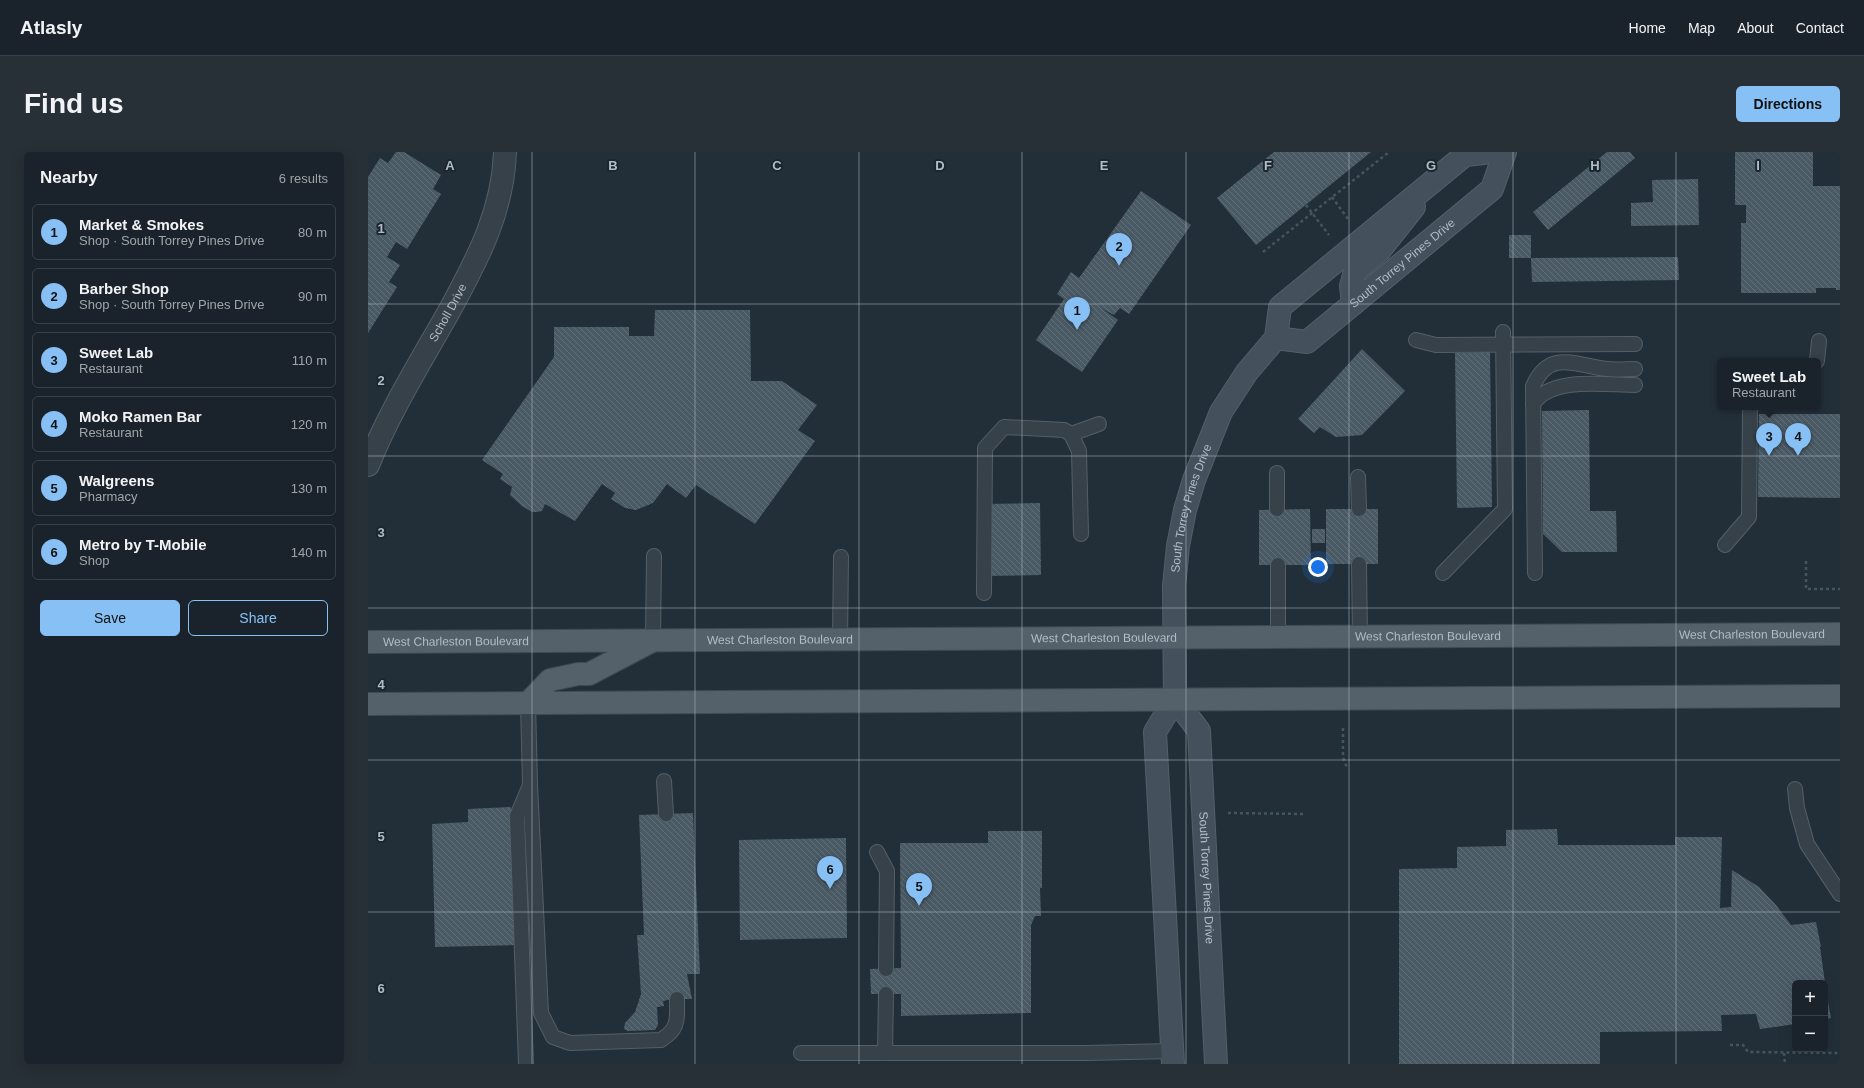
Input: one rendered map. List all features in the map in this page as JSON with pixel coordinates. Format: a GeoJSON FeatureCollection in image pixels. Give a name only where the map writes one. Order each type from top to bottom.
{"type":"FeatureCollection","features":[{"type":"Feature","properties":{"kind":"main road"},"geometry":{"type":"LineString","coordinates":[[1276,338],[1280,307],[1465,155],[1492,152]]}},
{"type":"Feature","properties":{"kind":"main road","name":"South Torrey Pines Drive"},"geometry":{"type":"LineString","coordinates":[[1216,1064],[1199,731],[1175,699],[1174,586],[1178,546],[1194,480],[1221,412],[1248,372],[1276,338],[1306,342],[1353,304],[1492,189],[1505,152]]}},
{"type":"Feature","properties":{"kind":"main road"},"geometry":{"type":"LineString","coordinates":[[1353,304],[1351,286],[1355,271],[1380,250],[1437,178]]}},
{"type":"Feature","properties":{"kind":"main road","name":"West Charleston Boulevard"},"geometry":{"type":"LineString","coordinates":[[368,642],[1175,637],[1360,638],[1840,634]]}},
{"type":"Feature","properties":{"kind":"main road"},"geometry":{"type":"LineString","coordinates":[[528,703],[550,680],[578,674],[589,674],[653,640]]}},
{"type":"Feature","properties":{"kind":"main road"},"geometry":{"type":"LineString","coordinates":[[368,704],[1840,696]]}},
{"type":"Feature","properties":{"kind":"main road"},"geometry":{"type":"LineString","coordinates":[[1175,699],[1155,732],[1177,1060]]}},
{"type":"Feature","properties":{"kind":"street","name":"Scholl Drive"},"geometry":{"type":"LineString","coordinates":[[368,465],[376,426],[485,243],[503,178],[504,152]]}},
{"type":"Feature","properties":{"kind":"lane"},"geometry":{"type":"LineString","coordinates":[[1416,340],[1436,345],[1504,338],[1635,344]]}},
{"type":"Feature","properties":{"kind":"lane"},"geometry":{"type":"LineString","coordinates":[[1443,573],[1505,509],[1504,338]]}},
{"type":"Feature","properties":{"kind":"lane"},"geometry":{"type":"LineString","coordinates":[[1817,358],[1819,341]]}},
{"type":"Feature","properties":{"kind":"lane"},"geometry":{"type":"LineString","coordinates":[[1535,573],[1533,386],[1536,378],[1544,368],[1568,362],[1607,369],[1635,369]]}},
{"type":"Feature","properties":{"kind":"lane"},"geometry":{"type":"LineString","coordinates":[[1533,404],[1538,396],[1561,386],[1635,385]]}},
{"type":"Feature","properties":{"kind":"lane"},"geometry":{"type":"LineString","coordinates":[[1725,545],[1749,518],[1750,410]]}},
{"type":"Feature","properties":{"kind":"lane"},"geometry":{"type":"LineString","coordinates":[[1071,434],[1099,424]]}},
{"type":"Feature","properties":{"kind":"lane"},"geometry":{"type":"LineString","coordinates":[[984,594],[985,448],[1004,427],[1064,430],[1071,434],[1078,451],[1081,534]]}},
{"type":"Feature","properties":{"kind":"lane"},"geometry":{"type":"LineString","coordinates":[[1277,473],[1277,509]]}},
{"type":"Feature","properties":{"kind":"lane"},"geometry":{"type":"LineString","coordinates":[[1358,477],[1358,509]]}},
{"type":"Feature","properties":{"kind":"lane"},"geometry":{"type":"LineString","coordinates":[[653,640],[654,556]]}},
{"type":"Feature","properties":{"kind":"lane"},"geometry":{"type":"LineString","coordinates":[[840,639],[841,557]]}},
{"type":"Feature","properties":{"kind":"lane"},"geometry":{"type":"LineString","coordinates":[[1359,564],[1360,638]]}},
{"type":"Feature","properties":{"kind":"lane"},"geometry":{"type":"LineString","coordinates":[[1278,565],[1278,638]]}},
{"type":"Feature","properties":{"kind":"lane"},"geometry":{"type":"LineString","coordinates":[[528,703],[530,785],[541,1013],[553,1037],[570,1043],[661,1040],[671,1034],[677,1022],[677,999]]}},
{"type":"Feature","properties":{"kind":"lane"},"geometry":{"type":"LineString","coordinates":[[664,781],[666,814]]}},
{"type":"Feature","properties":{"kind":"lane"},"geometry":{"type":"LineString","coordinates":[[526,1064],[517,816],[530,785]]}},
{"type":"Feature","properties":{"kind":"lane"},"geometry":{"type":"LineString","coordinates":[[1795,790],[1798,808],[1808,844],[1840,894]]}},
{"type":"Feature","properties":{"kind":"lane"},"geometry":{"type":"LineString","coordinates":[[877,852],[887,871],[886,968]]}},
{"type":"Feature","properties":{"kind":"lane"},"geometry":{"type":"LineString","coordinates":[[885,1053],[886,994]]}},
{"type":"Feature","properties":{"kind":"lane"},"geometry":{"type":"LineString","coordinates":[[802,1053],[1087,1053],[1177,1060]]}},
{"type":"Feature","properties":{"kind":"path"},"geometry":{"type":"LineString","coordinates":[[1263,252],[1389,152]]}},
{"type":"Feature","properties":{"kind":"path"},"geometry":{"type":"LineString","coordinates":[[1332,197],[1350,221]]}},
{"type":"Feature","properties":{"kind":"path"},"geometry":{"type":"LineString","coordinates":[[1306,205],[1331,237]]}},
{"type":"Feature","properties":{"kind":"path"},"geometry":{"type":"LineString","coordinates":[[1806,561],[1806,589],[1840,589]]}},
{"type":"Feature","properties":{"kind":"path"},"geometry":{"type":"LineString","coordinates":[[1343,728],[1343,757],[1347,768]]}},
{"type":"Feature","properties":{"kind":"path"},"geometry":{"type":"LineString","coordinates":[[1228,813],[1303,814]]}},
{"type":"Feature","properties":{"kind":"path"},"geometry":{"type":"LineString","coordinates":[[1730,1044],[1742,1044],[1748,1052],[1840,1053]]}},
{"type":"Feature","properties":{"kind":"path"},"geometry":{"type":"LineString","coordinates":[[1784,1053],[1785,1064]]}},
{"type":"Feature","properties":{"kind":"building"},"geometry":{"type":"Polygon","coordinates":[[[396,152],[404,152],[441,175],[433,189],[441,194],[407,249],[396,242],[387,257],[400,265],[389,282],[397,287],[368,333],[368,177],[380,158],[388,163],[396,152]]]}},
{"type":"Feature","properties":{"kind":"building"},"geometry":{"type":"Polygon","coordinates":[[[1274,152],[1371,152],[1256,245],[1217,198],[1274,152]]]}},
{"type":"Feature","properties":{"kind":"building"},"geometry":{"type":"Polygon","coordinates":[[[1607,152],[1630,152],[1635,158],[1548,230],[1533,212],[1607,152]]]}},
{"type":"Feature","properties":{"kind":"building"},"geometry":{"type":"Polygon","coordinates":[[[1735,152],[1813,152],[1813,186],[1840,186],[1840,290],[1836,290],[1836,288],[1816,288],[1816,293],[1741,293],[1741,223],[1746,223],[1746,205],[1735,205],[1735,152]]]}},
{"type":"Feature","properties":{"kind":"building"},"geometry":{"type":"Polygon","coordinates":[[[1698,179],[1699,225],[1631,226],[1631,203],[1653,202],[1652,180],[1698,179]]]}},
{"type":"Feature","properties":{"kind":"building"},"geometry":{"type":"Polygon","coordinates":[[[1141,191],[1191,225],[1129,314],[1120,308],[1114,315],[1101,308],[1118,320],[1082,372],[1036,340],[1064,299],[1057,294],[1071,272],[1079,278],[1141,191]]]}},
{"type":"Feature","properties":{"kind":"building"},"geometry":{"type":"Polygon","coordinates":[[[1509,235],[1531,235],[1531,258],[1509,258],[1509,235]]]}},
{"type":"Feature","properties":{"kind":"building"},"geometry":{"type":"Polygon","coordinates":[[[1678,257],[1679,280],[1532,282],[1531,258],[1678,257]]]}},
{"type":"Feature","properties":{"kind":"building"},"geometry":{"type":"Polygon","coordinates":[[[655,310],[750,310],[751,381],[782,381],[817,405],[798,430],[815,441],[755,524],[696,485],[686,498],[667,484],[653,503],[636,510],[625,508],[611,499],[615,493],[602,484],[575,521],[545,504],[542,511],[537,512],[532,512],[522,506],[510,495],[512,487],[500,479],[503,474],[482,460],[554,357],[554,327],[629,327],[629,336],[654,336],[655,310]]]}},
{"type":"Feature","properties":{"kind":"building"},"geometry":{"type":"Polygon","coordinates":[[[1362,349],[1405,391],[1362,435],[1336,437],[1320,427],[1314,433],[1298,419],[1362,349]]]}},
{"type":"Feature","properties":{"kind":"building"},"geometry":{"type":"Polygon","coordinates":[[[1490,352],[1492,507],[1457,508],[1455,353],[1490,352]]]}},
{"type":"Feature","properties":{"kind":"building"},"geometry":{"type":"Polygon","coordinates":[[[1589,410],[1590,511],[1616,511],[1617,552],[1562,552],[1543,534],[1542,411],[1589,410]]]}},
{"type":"Feature","properties":{"kind":"building"},"geometry":{"type":"Polygon","coordinates":[[[1759,414],[1840,414],[1840,498],[1758,497],[1759,414]]]}},
{"type":"Feature","properties":{"kind":"building"},"geometry":{"type":"Polygon","coordinates":[[[1040,503],[1041,575],[983,576],[982,504],[1040,503]]]}},
{"type":"Feature","properties":{"kind":"building"},"geometry":{"type":"Polygon","coordinates":[[[1310,509],[1311,565],[1259,565],[1259,510],[1310,509]]]}},
{"type":"Feature","properties":{"kind":"building"},"geometry":{"type":"Polygon","coordinates":[[[1326,509],[1378,509],[1378,564],[1326,564],[1326,509]]]}},
{"type":"Feature","properties":{"kind":"building"},"geometry":{"type":"Polygon","coordinates":[[[1312,529],[1325,529],[1325,543],[1312,543],[1312,529]]]}},
{"type":"Feature","properties":{"kind":"building"},"geometry":{"type":"Polygon","coordinates":[[[511,807],[515,945],[435,947],[432,824],[468,822],[468,809],[511,807]]]}},
{"type":"Feature","properties":{"kind":"building"},"geometry":{"type":"Polygon","coordinates":[[[693,813],[700,974],[687,974],[692,999],[672,999],[663,1001],[664,1006],[657,1007],[658,1025],[655,1030],[628,1031],[624,1029],[625,1023],[635,1012],[641,994],[637,935],[644,935],[639,815],[693,813]]]}},
{"type":"Feature","properties":{"kind":"building"},"geometry":{"type":"Polygon","coordinates":[[[1557,829],[1558,845],[1675,845],[1675,837],[1722,837],[1720,908],[1731,907],[1732,870],[1759,887],[1776,905],[1791,925],[1816,922],[1821,947],[1825,980],[1792,980],[1792,1024],[1760,1029],[1756,1014],[1721,1015],[1722,1031],[1600,1032],[1600,1064],[1399,1064],[1399,869],[1457,868],[1457,847],[1506,846],[1506,830],[1557,829]]]}},
{"type":"Feature","properties":{"kind":"building"},"geometry":{"type":"Polygon","coordinates":[[[988,831],[1042,831],[1042,888],[1040,888],[1041,916],[1035,916],[1031,925],[1031,1013],[901,1016],[901,994],[871,994],[870,969],[901,968],[900,843],[988,843],[988,831]]]}},
{"type":"Feature","properties":{"kind":"building"},"geometry":{"type":"Polygon","coordinates":[[[846,838],[847,938],[740,940],[739,840],[846,838]]]}},
{"type":"Feature","properties":{"kind":"building"},"geometry":{"type":"Polygon","coordinates":[[[1828,1002],[1831,1018],[1828,1018],[1828,1002]]]}},
{"type":"Feature","properties":{"kind":"place","name":"Barber Shop"},"geometry":{"type":"Point","coordinates":[1119,266]}},
{"type":"Feature","properties":{"kind":"place","name":"Market & Smokes"},"geometry":{"type":"Point","coordinates":[1077,330]}},
{"type":"Feature","properties":{"kind":"place","name":"Sweet Lab"},"geometry":{"type":"Point","coordinates":[1769,456]}},
{"type":"Feature","properties":{"kind":"place","name":"Moko Ramen Bar"},"geometry":{"type":"Point","coordinates":[1798,456]}},
{"type":"Feature","properties":{"kind":"place","name":"Metro by T-Mobile"},"geometry":{"type":"Point","coordinates":[830,889]}},
{"type":"Feature","properties":{"kind":"place","name":"Walgreens"},"geometry":{"type":"Point","coordinates":[919,906]}}]}
